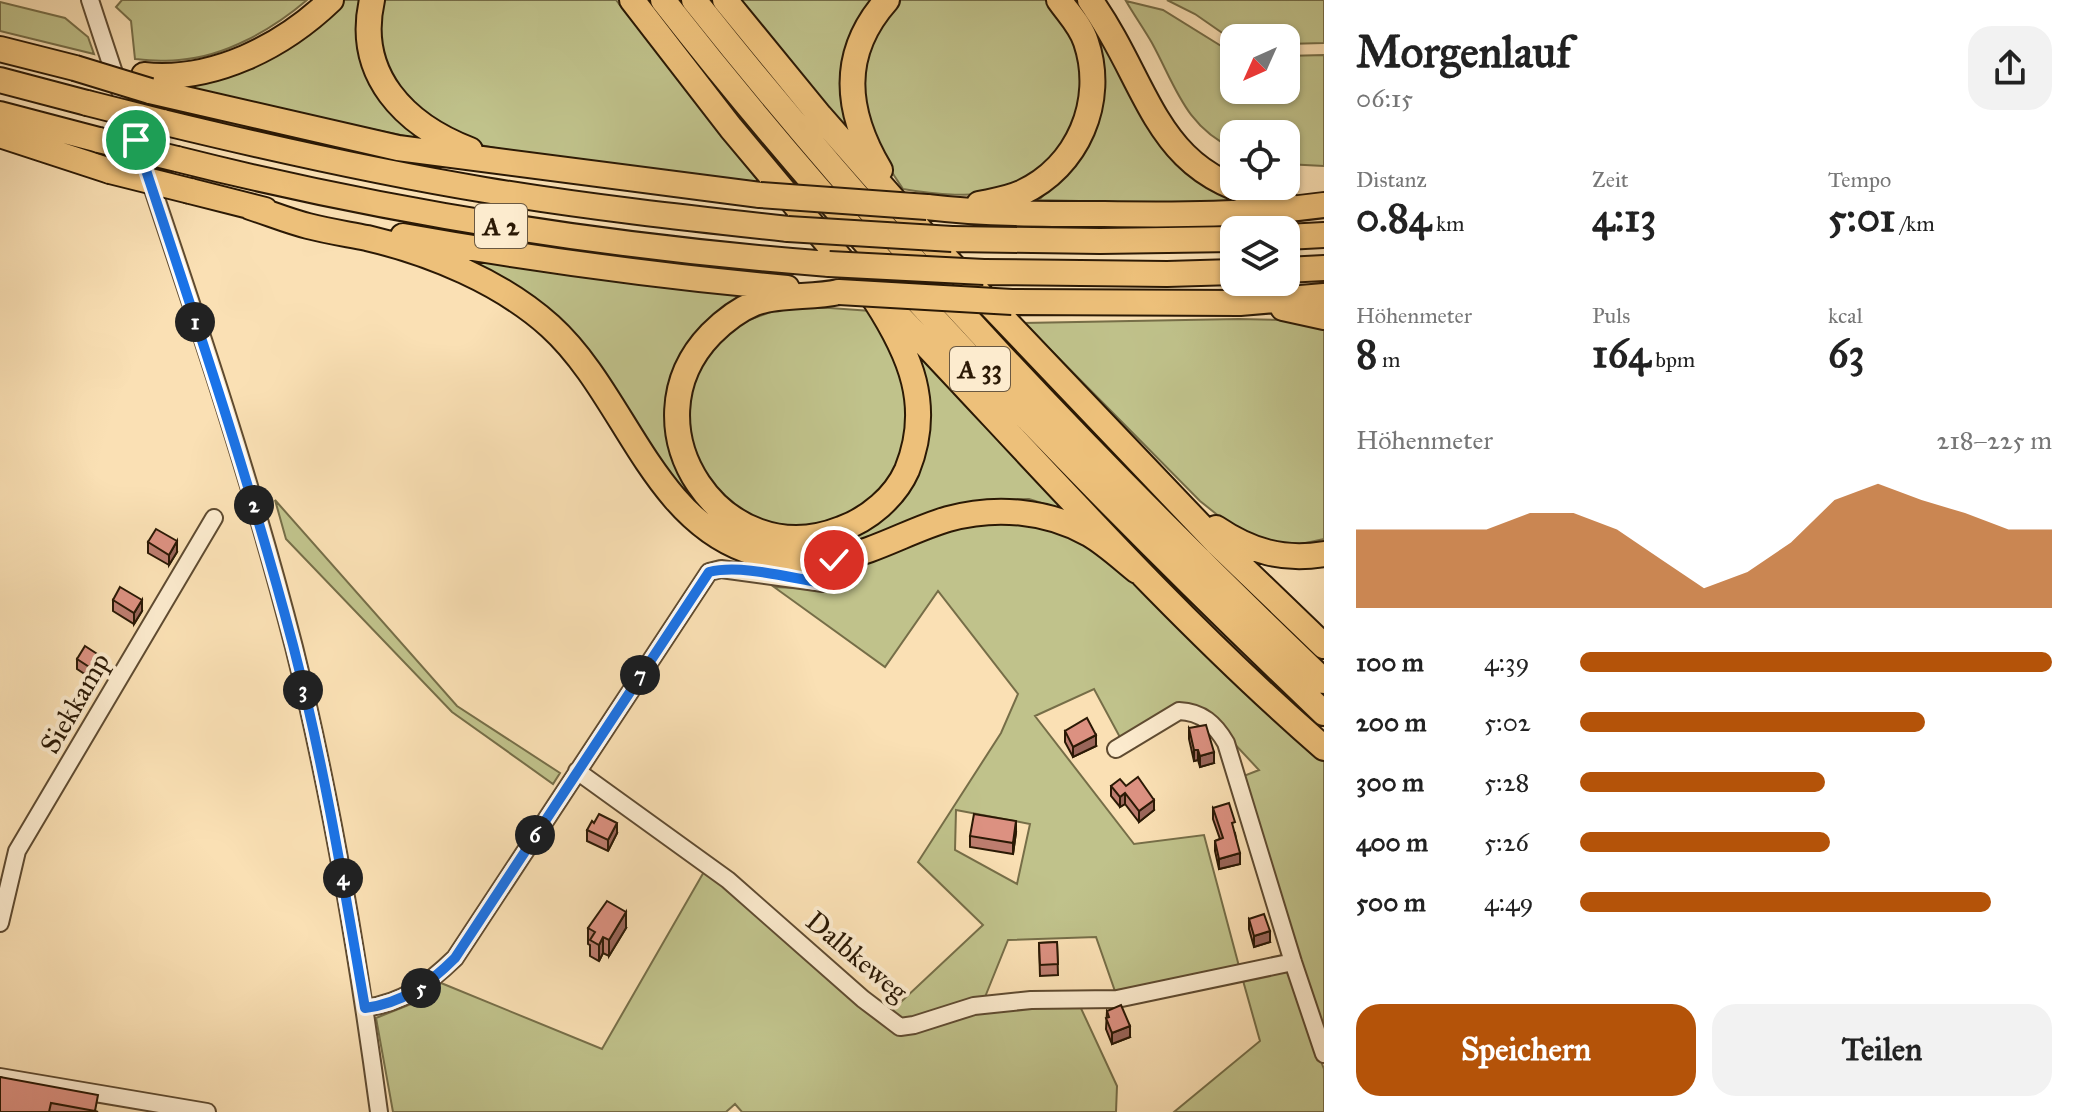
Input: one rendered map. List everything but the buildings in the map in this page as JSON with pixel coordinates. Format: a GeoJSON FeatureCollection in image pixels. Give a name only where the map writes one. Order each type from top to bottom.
{"type":"FeatureCollection","features":[{"type":"Feature","properties":{"kind":"highway"},"geometry":{"type":"LineString","coordinates":[[147,83],[235,62],[278,42],[301,27],[331,0]]}},
{"type":"Feature","properties":{"kind":"highway"},"geometry":{"type":"LineString","coordinates":[[372,0],[369,26],[376,70],[403,109],[441,139],[510,164]]}},
{"type":"Feature","properties":{"kind":"highway"},"geometry":{"type":"LineString","coordinates":[[632,0],[829,254],[1137,571],[1267,698],[1324,748]]}},
{"type":"Feature","properties":{"kind":"highway","name":"A 33"},"geometry":{"type":"LineString","coordinates":[[663,0],[810,179],[927,314],[1210,604],[1324,713]]}},
{"type":"Feature","properties":{"kind":"highway","name":"A 33"},"geometry":{"type":"LineString","coordinates":[[694,0],[849,189],[962,316],[1226,587],[1324,681]]}},
{"type":"Feature","properties":{"kind":"highway"},"geometry":{"type":"LineString","coordinates":[[725,0],[820,116],[943,243]]}},
{"type":"Feature","properties":{"kind":"highway"},"geometry":{"type":"LineString","coordinates":[[887,0],[859,46],[851,99],[866,147],[886,181],[1216,542],[1324,646]]}},
{"type":"Feature","properties":{"kind":"highway"},"geometry":{"type":"LineString","coordinates":[[939,209],[1020,194],[1039,183],[1073,150],[1090,110],[1091,64],[1085,40],[1059,0]]}},
{"type":"Feature","properties":{"kind":"highway"},"geometry":{"type":"LineString","coordinates":[[1090,0],[1118,44],[1155,119],[1190,160],[1221,181],[1252,195],[1324,205]]}},
{"type":"Feature","properties":{"kind":"highway"},"geometry":{"type":"LineString","coordinates":[[0,49],[147,83],[398,148],[760,195],[939,209],[1146,214],[1284,211],[1324,205]]}},
{"type":"Feature","properties":{"kind":"highway","name":"A 2"},"geometry":{"type":"LineString","coordinates":[[0,80],[281,151],[484,190],[586,205],[788,229],[943,243],[1220,239]]}},
{"type":"Feature","properties":{"kind":"highway","name":"A 2"},"geometry":{"type":"LineString","coordinates":[[0,114],[320,193],[490,224],[641,246],[829,254],[984,272],[1220,272]]}},
{"type":"Feature","properties":{"kind":"highway"},"geometry":{"type":"LineString","coordinates":[[0,135],[110,171],[250,207],[308,226],[405,249],[457,269],[505,294],[527,307],[570,345],[608,396],[662,486],[713,533],[744,549],[777,559],[808,562],[834,560],[864,552],[948,519],[984,512],[1020,511],[1052,519],[1089,534],[1137,571]]}},
{"type":"Feature","properties":{"kind":"highway"},"geometry":{"type":"LineString","coordinates":[[250,207],[480,250],[686,279],[839,292],[1012,302],[1240,303],[1324,296]]}},
{"type":"Feature","properties":{"kind":"highway"},"geometry":{"type":"LineString","coordinates":[[1300,236],[1324,235]]}},
{"type":"Feature","properties":{"kind":"highway"},"geometry":{"type":"LineString","coordinates":[[829,254],[875,300],[894,330],[906,357],[919,407],[918,432],[904,476],[873,512],[852,525],[812,538],[761,533],[736,521],[699,488],[680,446],[678,396],[690,364],[702,344],[736,313],[757,302],[839,292]]}},
{"type":"Feature","properties":{"kind":"highway"},"geometry":{"type":"LineString","coordinates":[[1300,269],[1324,268]]}},
{"type":"Feature","properties":{"kind":"highway"},"geometry":{"type":"LineString","coordinates":[[1240,303],[1301,310],[1324,317]]}},
{"type":"Feature","properties":{"kind":"highway"},"geometry":{"type":"LineString","coordinates":[[1181,503],[1238,543],[1261,552],[1289,557],[1324,554]]}},
{"type":"Feature","properties":{"kind":"street"},"geometry":{"type":"LineString","coordinates":[[90,0],[248,481],[294,647],[330,808],[365,1008],[379,1112]]}},
{"type":"Feature","properties":{"kind":"street","name":"Siekkamp"},"geometry":{"type":"LineString","coordinates":[[0,923],[17,851],[214,518]]}},
{"type":"Feature","properties":{"kind":"street"},"geometry":{"type":"LineString","coordinates":[[365,1008],[398,1001],[431,981],[455,958],[709,572],[721,569],[823,583],[830,577],[834,560]]}},
{"type":"Feature","properties":{"kind":"street"},"geometry":{"type":"LineString","coordinates":[[1116,749],[1179,711],[1190,711],[1208,720],[1226,743],[1324,1054]]}},
{"type":"Feature","properties":{"kind":"street","name":"Dalbkeweg"},"geometry":{"type":"LineString","coordinates":[[577,771],[728,880],[863,999],[900,1027],[974,1006],[1031,1000],[1117,999],[1293,962]]}},
{"type":"Feature","properties":{"kind":"street"},"geometry":{"type":"LineString","coordinates":[[0,1077],[207,1112]]}},
{"type":"Feature","properties":{"kind":"green space"},"geometry":{"type":"Polygon","coordinates":[[[122,0],[307,0],[248,40],[196,58],[168,61],[135,59],[131,21],[116,7],[122,0]]]}},
{"type":"Feature","properties":{"kind":"green space"},"geometry":{"type":"Polygon","coordinates":[[[343,0],[363,0],[358,15],[429,141],[165,86],[324,19],[343,0]]]}},
{"type":"Feature","properties":{"kind":"green space"},"geometry":{"type":"Polygon","coordinates":[[[380,0],[616,0],[759,182],[558,160],[480,145],[419,113],[397,87],[384,64],[380,0]]]}},
{"type":"Feature","properties":{"kind":"green space"},"geometry":{"type":"Polygon","coordinates":[[[741,0],[873,0],[845,130],[750,13],[741,0]]]}},
{"type":"Feature","properties":{"kind":"green space"},"geometry":{"type":"Polygon","coordinates":[[[901,0],[1045,0],[1050,5],[1076,48],[1082,72],[1082,96],[1076,119],[1065,141],[1050,160],[1030,176],[995,192],[955,195],[903,189],[880,154],[866,124],[862,64],[887,13],[901,0]]]}},
{"type":"Feature","properties":{"kind":"green space"},"geometry":{"type":"Polygon","coordinates":[[[1068,0],[1079,0],[1122,68],[1220,178],[1220,200],[1239,200],[1240,205],[1039,200],[1079,156],[1100,115],[1102,69],[1068,0]]]}},
{"type":"Feature","properties":{"kind":"green space"},"geometry":{"type":"Polygon","coordinates":[[[1167,0],[1324,0],[1324,43],[1300,44],[1300,24],[1220,24],[1220,31],[1167,0]]]}},
{"type":"Feature","properties":{"kind":"green space"},"geometry":{"type":"Polygon","coordinates":[[[1126,1],[1163,10],[1220,45],[1220,104],[1300,104],[1300,56],[1324,55],[1324,166],[1300,165],[1300,120],[1220,120],[1220,142],[1217,140],[1184,104],[1126,1]]]}},
{"type":"Feature","properties":{"kind":"green space"},"geometry":{"type":"Polygon","coordinates":[[[0,2],[65,18],[88,37],[94,54],[0,31],[0,2]]]}},
{"type":"Feature","properties":{"kind":"green space"},"geometry":{"type":"Polygon","coordinates":[[[459,257],[750,297],[705,326],[678,461],[711,518],[679,487],[644,440],[612,385],[459,257]]]}},
{"type":"Feature","properties":{"kind":"green space"},"geometry":{"type":"Polygon","coordinates":[[[782,308],[871,311],[897,355],[909,420],[904,452],[890,477],[866,504],[844,519],[812,527],[779,528],[729,506],[692,458],[683,400],[707,352],[722,338],[746,321],[782,308]]]}},
{"type":"Feature","properties":{"kind":"green space"},"geometry":{"type":"Polygon","coordinates":[[[1282,320],[1324,329],[1324,539],[1301,544],[1265,543],[1235,529],[1200,501],[1024,323],[1282,320]]]}},
{"type":"Feature","properties":{"kind":"green space"},"geometry":{"type":"Polygon","coordinates":[[[909,343],[1067,511],[1029,499],[985,500],[939,511],[861,543],[814,555],[764,541],[837,540],[916,468],[909,343]]]}},
{"type":"Feature","properties":{"kind":"green space"},"geometry":{"type":"Polygon","coordinates":[[[275,500],[457,706],[560,773],[553,784],[452,712],[286,539],[275,500]]]}},
{"type":"Feature","properties":{"kind":"green space"},"geometry":{"type":"Polygon","coordinates":[[[961,523],[1038,523],[1090,544],[1133,581],[1274,719],[1324,759],[1324,1037],[1241,777],[1259,770],[1201,708],[1122,741],[1094,689],[1035,716],[1134,844],[1204,835],[1240,970],[1116,994],[1096,937],[1008,940],[983,1002],[902,1022],[888,1014],[983,925],[918,862],[1001,733],[1018,694],[938,591],[885,667],[774,587],[838,590],[837,567],[961,523]],[[956,810],[955,850],[1017,884],[1030,824],[956,810]]]}},
{"type":"Feature","properties":{"kind":"green space"},"geometry":{"type":"Polygon","coordinates":[[[705,870],[894,1027],[967,1013],[1079,1004],[1117,1086],[1116,1112],[742,1112],[735,1104],[726,1112],[393,1112],[376,1018],[419,1001],[441,983],[602,1049],[705,870]]]}},
{"type":"Feature","properties":{"kind":"green space"},"geometry":{"type":"Polygon","coordinates":[[[1289,967],[1324,1069],[1324,1112],[1174,1112],[1260,1041],[1242,977],[1289,967]]]}},
{"type":"Feature","properties":{"kind":"route"},"geometry":{"type":"LineString","coordinates":[[136,140],[248,481],[294,647],[330,808],[365,1008],[398,1001],[431,981],[455,958],[709,572],[740,570],[823,583],[830,577],[834,560]]}}]}
